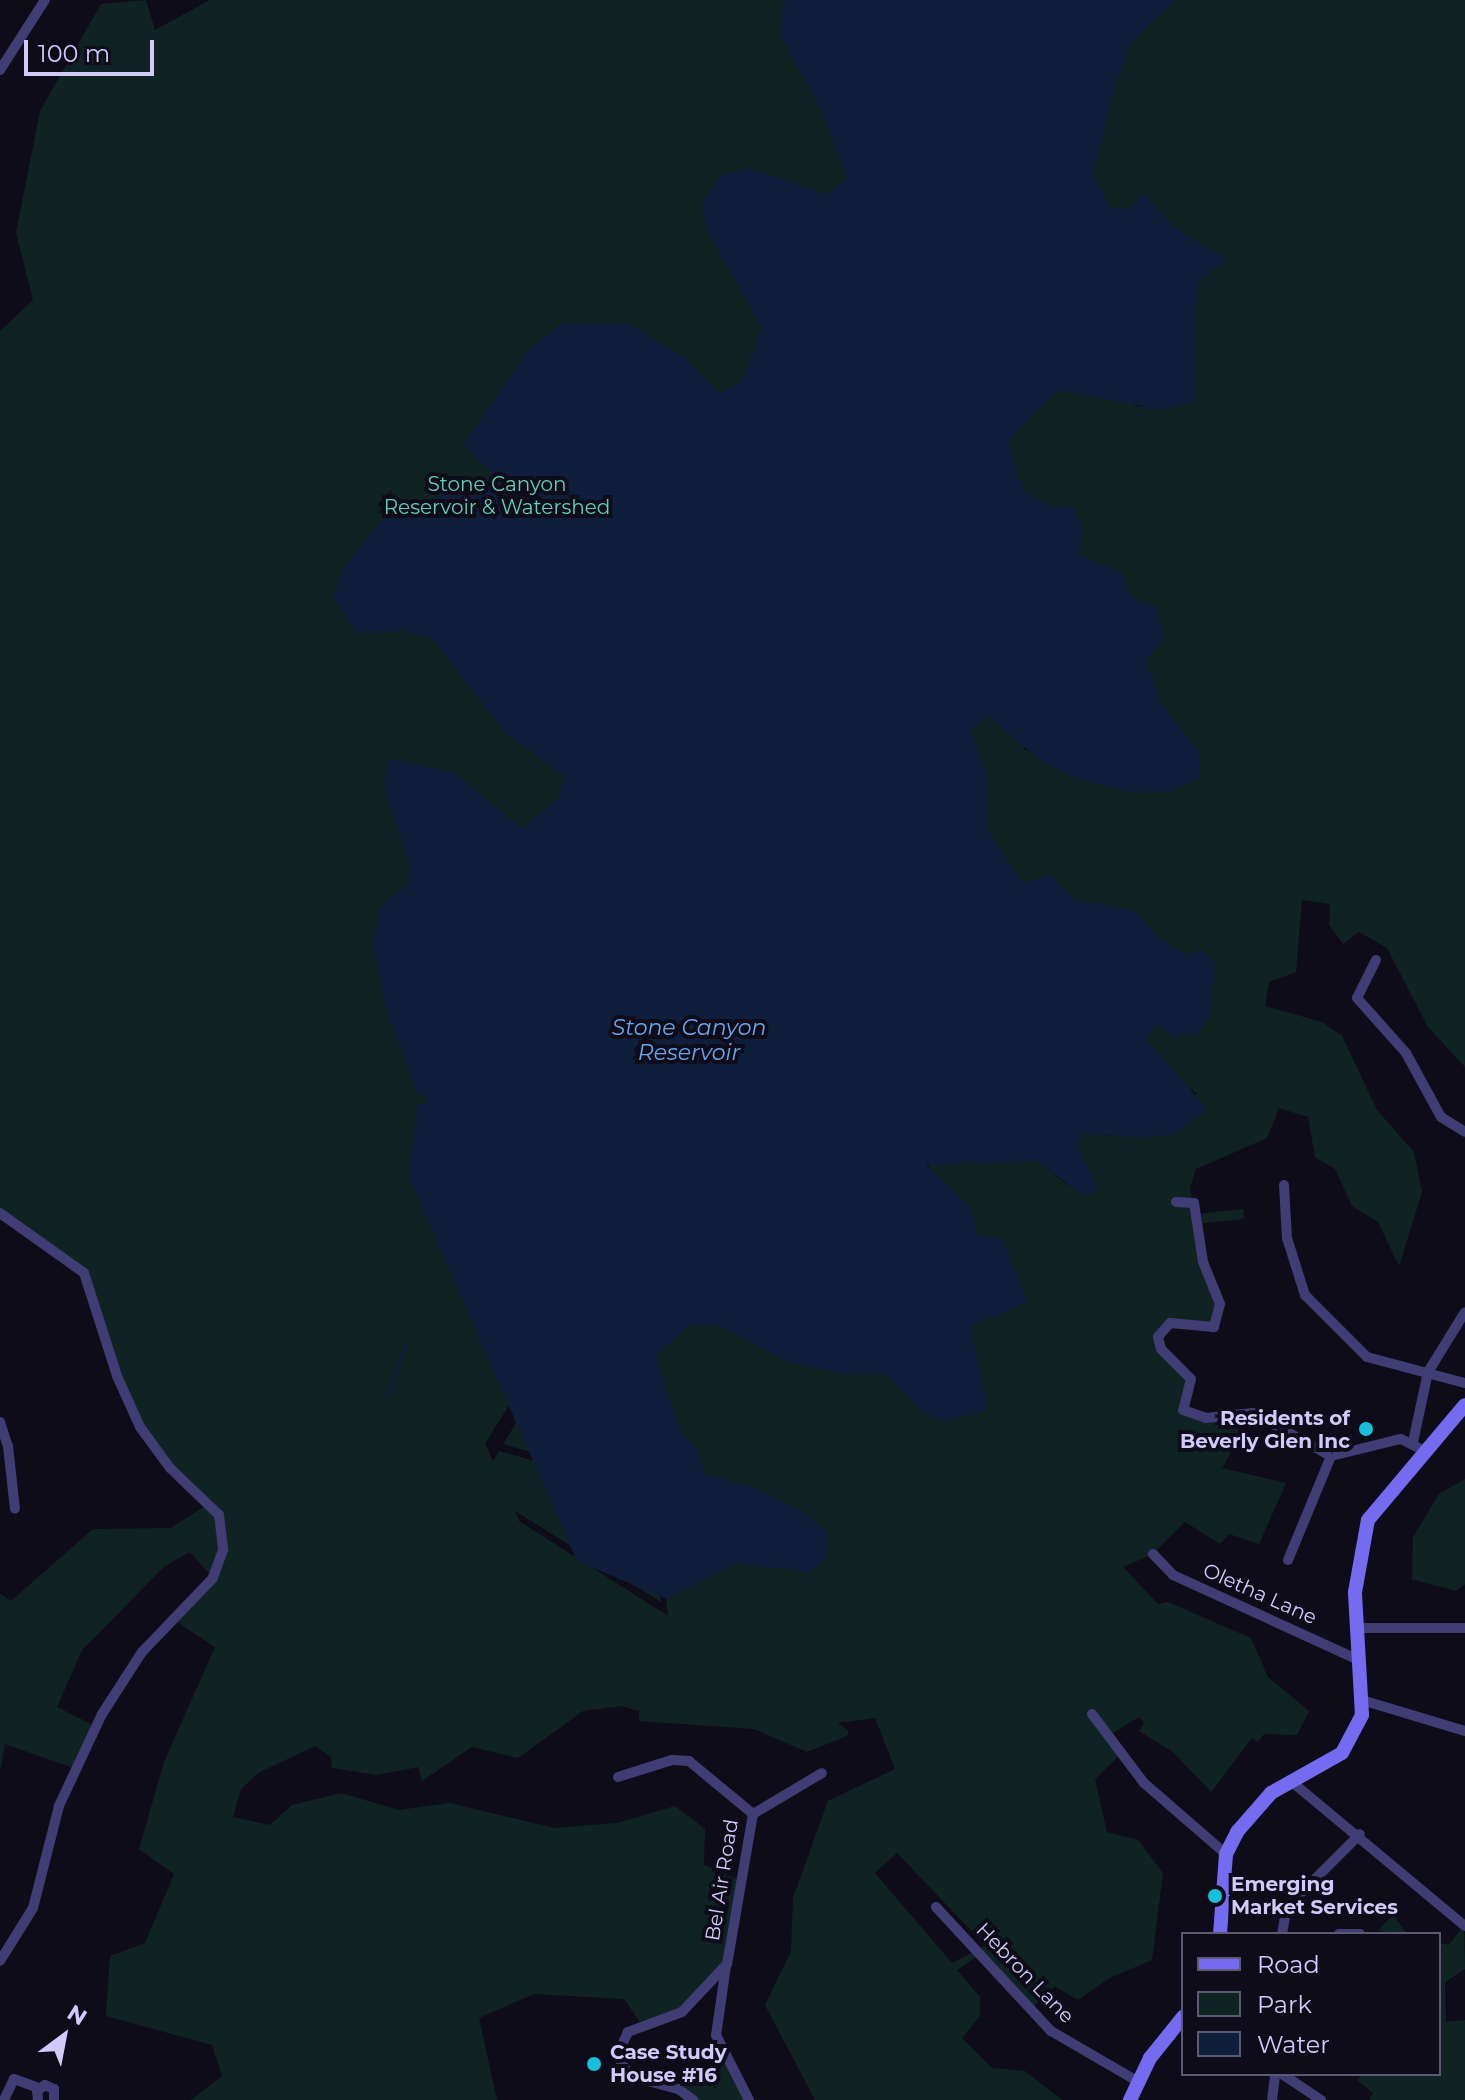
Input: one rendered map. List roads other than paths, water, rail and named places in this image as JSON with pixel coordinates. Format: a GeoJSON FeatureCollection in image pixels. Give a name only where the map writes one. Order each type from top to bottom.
{"type":"FeatureCollection","features":[{"type":"Feature","properties":{"kind":"main road"},"geometry":{"type":"LineString","coordinates":[[1220,1932],[1226,1854],[1250,1814],[1271,1793],[1342,1753],[1365,1701],[1355,1592],[1368,1520],[1465,1405]]}},
{"type":"Feature","properties":{"kind":"main road"},"geometry":{"type":"LineString","coordinates":[[1130,2100],[1137,2081],[1181,2020]]}},
{"type":"Feature","properties":{"kind":"street"},"geometry":{"type":"LineString","coordinates":[[0,70],[45,0]]}},
{"type":"Feature","properties":{"kind":"street"},"geometry":{"type":"LineString","coordinates":[[1376,960],[1357,998],[1406,1053],[1441,1117],[1465,1132]]}},
{"type":"Feature","properties":{"kind":"street"},"geometry":{"type":"LineString","coordinates":[[1284,1185],[1287,1238],[1305,1295],[1367,1357],[1465,1383]]}},
{"type":"Feature","properties":{"kind":"street"},"geometry":{"type":"LineString","coordinates":[[1176,1202],[1194,1203],[1203,1262],[1220,1304],[1214,1327],[1170,1323],[1158,1337],[1161,1349],[1191,1379],[1183,1410],[1192,1417],[1253,1413],[1331,1456],[1387,1441],[1413,1442],[1427,1452]]}},
{"type":"Feature","properties":{"kind":"street"},"geometry":{"type":"LineString","coordinates":[[0,1213],[84,1273],[117,1376],[140,1427],[170,1468],[219,1515],[223,1550],[213,1578],[142,1652],[102,1714],[59,1806],[33,1908],[0,1961]]}},
{"type":"Feature","properties":{"kind":"street"},"geometry":{"type":"LineString","coordinates":[[1413,1442],[1428,1372],[1465,1312]]}},
{"type":"Feature","properties":{"kind":"street"},"geometry":{"type":"LineString","coordinates":[[0,1422],[8,1446],[15,1509]]}},
{"type":"Feature","properties":{"kind":"street"},"geometry":{"type":"LineString","coordinates":[[1288,1560],[1331,1456]]}},
{"type":"Feature","properties":{"kind":"street","name":"Oletha Lane"},"geometry":{"type":"LineString","coordinates":[[1153,1554],[1173,1575],[1359,1660]]}},
{"type":"Feature","properties":{"kind":"street"},"geometry":{"type":"LineString","coordinates":[[1356,1628],[1465,1628]]}},
{"type":"Feature","properties":{"kind":"street"},"geometry":{"type":"LineString","coordinates":[[1365,1701],[1465,1731]]}},
{"type":"Feature","properties":{"kind":"street"},"geometry":{"type":"LineString","coordinates":[[1092,1714],[1144,1783],[1226,1854]]}},
{"type":"Feature","properties":{"kind":"street","name":"Bel Air Road"},"geometry":{"type":"LineString","coordinates":[[618,1777],[672,1760],[689,1761],[753,1814],[727,1964],[682,2012],[628,2032],[622,2045],[621,2062],[630,2076],[678,2089],[693,2100]]}},
{"type":"Feature","properties":{"kind":"street"},"geometry":{"type":"LineString","coordinates":[[753,1814],[822,1773]]}},
{"type":"Feature","properties":{"kind":"street"},"geometry":{"type":"LineString","coordinates":[[1292,1782],[1360,1834],[1465,1926]]}},
{"type":"Feature","properties":{"kind":"street"},"geometry":{"type":"LineString","coordinates":[[1282,1932],[1287,1907],[1360,1834]]}},
{"type":"Feature","properties":{"kind":"street","name":"Hebron Lane"},"geometry":{"type":"LineString","coordinates":[[936,1907],[1051,2031],[1137,2081]]}},
{"type":"Feature","properties":{"kind":"street"},"geometry":{"type":"LineString","coordinates":[[727,1964],[716,2035],[749,2100]]}},
{"type":"Feature","properties":{"kind":"street"},"geometry":{"type":"LineString","coordinates":[[1272,2100],[1275,2076]]}},
{"type":"Feature","properties":{"kind":"street"},"geometry":{"type":"LineString","coordinates":[[1285,2076],[1321,2100]]}},
{"type":"Feature","properties":{"kind":"street"},"geometry":{"type":"LineString","coordinates":[[4,2100],[14,2079],[39,2088],[52,2088],[54,2100]]}},
{"type":"Feature","properties":{"kind":"street"},"geometry":{"type":"LineString","coordinates":[[38,2100],[39,2088]]}},
{"type":"Feature","properties":{"kind":"water","name":"Stone Canyon Reservoir"},"geometry":{"type":"Polygon","coordinates":[[[783,0],[1176,0],[1134,39],[1116,82],[1093,176],[1110,207],[1128,210],[1144,193],[1173,226],[1227,260],[1197,282],[1196,401],[1160,410],[1059,390],[1008,441],[1024,492],[1052,506],[1073,507],[1083,529],[1078,555],[1121,572],[1130,596],[1157,607],[1165,637],[1146,660],[1162,704],[1199,753],[1200,777],[1174,791],[1127,792],[1072,777],[1038,759],[988,716],[970,730],[987,776],[988,831],[1023,883],[1050,875],[1075,900],[1135,911],[1158,937],[1184,954],[1202,950],[1215,963],[1210,1016],[1196,1034],[1177,1037],[1155,1023],[1147,1040],[1208,1110],[1175,1134],[1139,1138],[1086,1133],[1077,1145],[1098,1190],[1084,1196],[1036,1161],[926,1165],[971,1208],[978,1236],[1002,1238],[1028,1302],[970,1326],[988,1410],[942,1422],[921,1410],[886,1374],[844,1374],[788,1362],[720,1326],[689,1325],[656,1356],[681,1432],[696,1447],[705,1474],[756,1488],[801,1511],[827,1532],[827,1558],[810,1572],[736,1563],[667,1599],[577,1561],[408,1176],[418,1104],[427,1103],[426,1095],[418,1094],[387,1013],[373,944],[380,907],[407,885],[410,866],[383,783],[391,759],[455,773],[522,829],[560,797],[564,775],[505,733],[432,638],[400,630],[357,634],[333,597],[344,567],[380,522],[411,500],[434,503],[442,493],[497,479],[463,445],[528,350],[562,323],[629,324],[686,359],[719,393],[741,382],[762,328],[708,232],[702,204],[721,175],[748,168],[827,194],[847,179],[822,112],[780,35],[783,0]]]}},
{"type":"Feature","properties":{"kind":"waterway"},"geometry":{"type":"LineString","coordinates":[[387,1395],[406,1344]]}},
{"type":"Feature","properties":{"kind":"place","name":"Residents of Beverly Glen Inc"},"geometry":{"type":"Point","coordinates":[1366,1429]}},
{"type":"Feature","properties":{"kind":"place","name":"Emerging Market Services"},"geometry":{"type":"Point","coordinates":[1215,1896]}},
{"type":"Feature","properties":{"kind":"place","name":"Case Study House #16"},"geometry":{"type":"Point","coordinates":[594,2064]}},
{"type":"Feature","properties":{"kind":"park label","name":"Stone Canyon Reservoir & Watershed"},"geometry":{"type":"Point","coordinates":[497,496]}}]}
